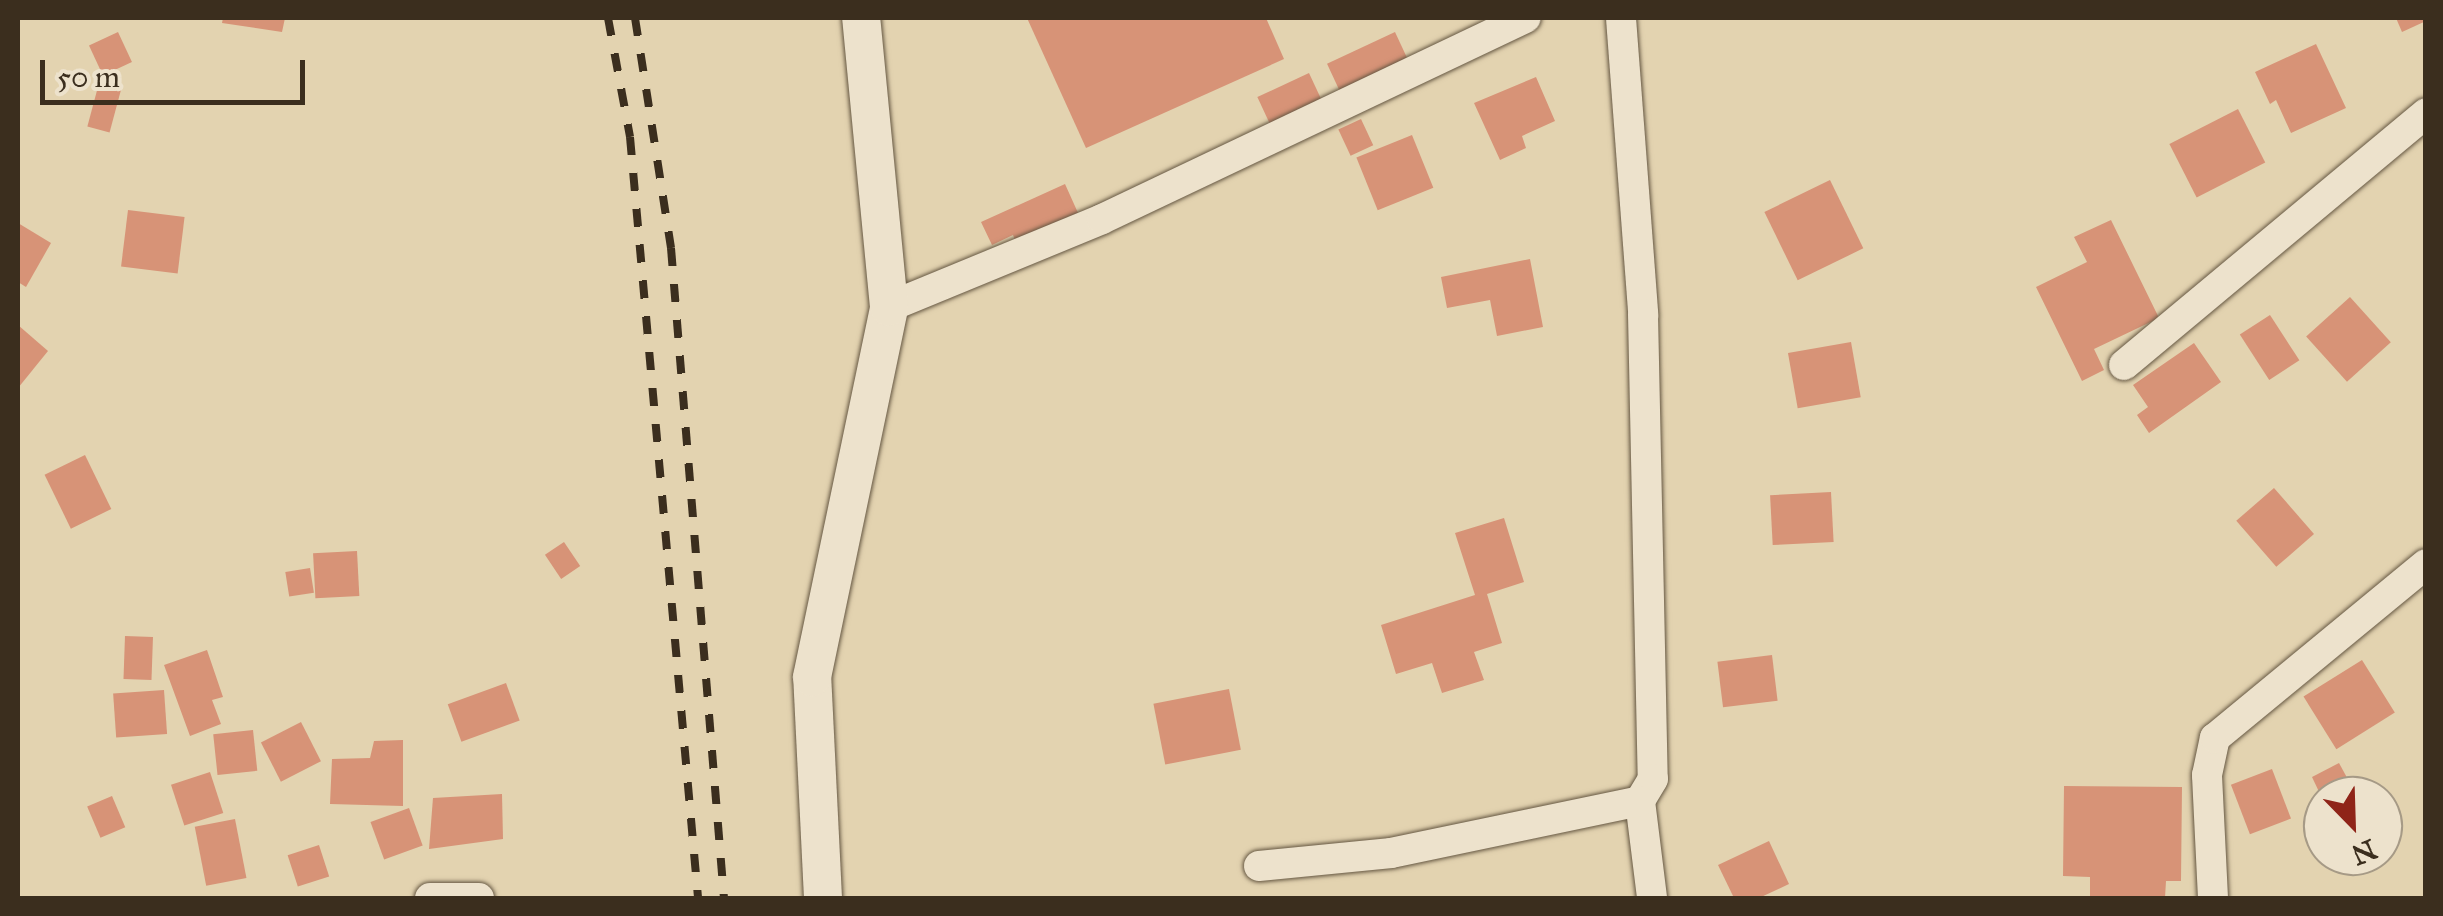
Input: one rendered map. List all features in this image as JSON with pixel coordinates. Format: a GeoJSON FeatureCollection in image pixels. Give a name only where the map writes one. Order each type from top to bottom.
{"type":"FeatureCollection","features":[{"type":"Feature","properties":{"kind":"street"},"geometry":{"type":"LineString","coordinates":[[823,898],[812,677],[889,307],[860,18]]}},
{"type":"Feature","properties":{"kind":"street"},"geometry":{"type":"LineString","coordinates":[[889,307],[1102,219],[1526,18]]}},
{"type":"Feature","properties":{"kind":"street"},"geometry":{"type":"LineString","coordinates":[[1621,18],[1643,314],[1653,779],[1640,801],[1652,898]]}},
{"type":"Feature","properties":{"kind":"street"},"geometry":{"type":"LineString","coordinates":[[2124,365],[2426,113]]}},
{"type":"Feature","properties":{"kind":"street"},"geometry":{"type":"LineString","coordinates":[[2214,898],[2207,775],[2215,738],[2426,564]]}},
{"type":"Feature","properties":{"kind":"street"},"geometry":{"type":"LineString","coordinates":[[1259,866],[1392,854],[1640,801]]}},
{"type":"Feature","properties":{"kind":"street"},"geometry":{"type":"LineString","coordinates":[[430,898],[479,898]]}},
{"type":"Feature","properties":{"kind":"building"},"geometry":{"type":"Polygon","coordinates":[[[223,18],[285,18],[282,32],[222,23],[223,18]]]}},
{"type":"Feature","properties":{"kind":"building"},"geometry":{"type":"Polygon","coordinates":[[[1027,18],[1266,18],[1284,59],[1086,148],[1027,18]]]}},
{"type":"Feature","properties":{"kind":"building"},"geometry":{"type":"Polygon","coordinates":[[[2396,18],[2426,18],[2426,21],[2402,32],[2396,18]]]}},
{"type":"Feature","properties":{"kind":"building"},"geometry":{"type":"Polygon","coordinates":[[[118,32],[132,62],[103,75],[89,46],[118,32]]]}},
{"type":"Feature","properties":{"kind":"building"},"geometry":{"type":"Polygon","coordinates":[[[1395,32],[1410,64],[1342,95],[1327,64],[1395,32]]]}},
{"type":"Feature","properties":{"kind":"building"},"geometry":{"type":"Polygon","coordinates":[[[2316,44],[2346,108],[2291,133],[2276,100],[2270,104],[2255,72],[2316,44]]]}},
{"type":"Feature","properties":{"kind":"building"},"geometry":{"type":"Polygon","coordinates":[[[1309,73],[1325,107],[1273,132],[1257,97],[1309,73]]]}},
{"type":"Feature","properties":{"kind":"building"},"geometry":{"type":"Polygon","coordinates":[[[1536,77],[1555,121],[1522,136],[1526,148],[1500,160],[1474,103],[1536,77]]]}},
{"type":"Feature","properties":{"kind":"building"},"geometry":{"type":"Polygon","coordinates":[[[99,83],[121,89],[110,132],[87,126],[99,83]]]}},
{"type":"Feature","properties":{"kind":"building"},"geometry":{"type":"Polygon","coordinates":[[[2238,109],[2265,162],[2197,197],[2169,144],[2238,109]]]}},
{"type":"Feature","properties":{"kind":"building"},"geometry":{"type":"Polygon","coordinates":[[[1361,119],[1373,145],[1351,156],[1338,130],[1361,119]]]}},
{"type":"Feature","properties":{"kind":"building"},"geometry":{"type":"Polygon","coordinates":[[[1412,135],[1433,188],[1378,210],[1356,157],[1412,135]]]}},
{"type":"Feature","properties":{"kind":"building"},"geometry":{"type":"Polygon","coordinates":[[[1830,180],[1863,248],[1798,280],[1764,212],[1830,180]]]}},
{"type":"Feature","properties":{"kind":"building"},"geometry":{"type":"Polygon","coordinates":[[[1065,184],[1083,224],[1020,251],[1013,235],[992,245],[981,222],[1065,184]]]}},
{"type":"Feature","properties":{"kind":"building"},"geometry":{"type":"Polygon","coordinates":[[[128,210],[185,217],[178,274],[121,267],[128,210]]]}},
{"type":"Feature","properties":{"kind":"building"},"geometry":{"type":"Polygon","coordinates":[[[2111,220],[2159,318],[2094,349],[2104,370],[2082,381],[2036,287],[2087,262],[2074,237],[2111,220]]]}},
{"type":"Feature","properties":{"kind":"building"},"geometry":{"type":"Polygon","coordinates":[[[18,223],[51,243],[26,287],[18,282],[18,223]]]}},
{"type":"Feature","properties":{"kind":"building"},"geometry":{"type":"Polygon","coordinates":[[[1530,259],[1543,327],[1497,336],[1490,300],[1447,308],[1441,277],[1530,259]]]}},
{"type":"Feature","properties":{"kind":"building"},"geometry":{"type":"Polygon","coordinates":[[[2350,297],[2391,342],[2347,382],[2306,336],[2350,297]]]}},
{"type":"Feature","properties":{"kind":"building"},"geometry":{"type":"Polygon","coordinates":[[[2270,315],[2299,360],[2269,380],[2240,335],[2270,315]]]}},
{"type":"Feature","properties":{"kind":"building"},"geometry":{"type":"Polygon","coordinates":[[[18,325],[48,351],[18,388],[18,325]]]}},
{"type":"Feature","properties":{"kind":"building"},"geometry":{"type":"Polygon","coordinates":[[[1851,342],[1861,397],[1798,408],[1788,353],[1851,342]]]}},
{"type":"Feature","properties":{"kind":"building"},"geometry":{"type":"Polygon","coordinates":[[[2194,343],[2221,382],[2149,433],[2137,415],[2148,407],[2133,385],[2194,343]]]}},
{"type":"Feature","properties":{"kind":"building"},"geometry":{"type":"Polygon","coordinates":[[[85,455],[111,509],[71,529],[45,475],[85,455]]]}},
{"type":"Feature","properties":{"kind":"building"},"geometry":{"type":"Polygon","coordinates":[[[2274,488],[2314,534],[2276,567],[2236,521],[2274,488]]]}},
{"type":"Feature","properties":{"kind":"building"},"geometry":{"type":"Polygon","coordinates":[[[1831,492],[1834,542],[1773,545],[1770,495],[1831,492]]]}},
{"type":"Feature","properties":{"kind":"building"},"geometry":{"type":"Polygon","coordinates":[[[1504,518],[1524,582],[1487,594],[1502,643],[1474,652],[1484,680],[1442,693],[1432,663],[1396,674],[1381,625],[1475,595],[1455,533],[1504,518]]]}},
{"type":"Feature","properties":{"kind":"building"},"geometry":{"type":"Polygon","coordinates":[[[564,542],[580,566],[561,579],[545,555],[564,542]]]}},
{"type":"Feature","properties":{"kind":"building"},"geometry":{"type":"Polygon","coordinates":[[[357,551],[359,596],[315,598],[313,553],[357,551]]]}},
{"type":"Feature","properties":{"kind":"building"},"geometry":{"type":"Polygon","coordinates":[[[310,568],[314,593],[289,597],[285,572],[310,568]]]}},
{"type":"Feature","properties":{"kind":"building"},"geometry":{"type":"Polygon","coordinates":[[[125,636],[153,637],[151,680],[123,679],[125,636]]]}},
{"type":"Feature","properties":{"kind":"building"},"geometry":{"type":"Polygon","coordinates":[[[207,650],[223,697],[212,700],[221,724],[190,736],[164,665],[207,650]]]}},
{"type":"Feature","properties":{"kind":"building"},"geometry":{"type":"Polygon","coordinates":[[[1772,655],[1778,701],[1723,707],[1717,662],[1772,655]]]}},
{"type":"Feature","properties":{"kind":"building"},"geometry":{"type":"Polygon","coordinates":[[[2362,660],[2395,713],[2336,749],[2303,697],[2362,660]]]}},
{"type":"Feature","properties":{"kind":"building"},"geometry":{"type":"Polygon","coordinates":[[[506,683],[520,721],[461,742],[448,704],[506,683]]]}},
{"type":"Feature","properties":{"kind":"building"},"geometry":{"type":"Polygon","coordinates":[[[1229,689],[1241,750],[1165,765],[1153,704],[1229,689]]]}},
{"type":"Feature","properties":{"kind":"building"},"geometry":{"type":"Polygon","coordinates":[[[164,690],[167,734],[116,737],[113,694],[164,690]]]}},
{"type":"Feature","properties":{"kind":"building"},"geometry":{"type":"Polygon","coordinates":[[[301,722],[321,761],[281,782],[261,742],[301,722]]]}},
{"type":"Feature","properties":{"kind":"building"},"geometry":{"type":"Polygon","coordinates":[[[253,730],[257,771],[218,775],[213,734],[253,730]]]}},
{"type":"Feature","properties":{"kind":"building"},"geometry":{"type":"Polygon","coordinates":[[[403,740],[403,806],[330,804],[332,759],[370,758],[374,741],[403,740]]]}},
{"type":"Feature","properties":{"kind":"building"},"geometry":{"type":"Polygon","coordinates":[[[2339,763],[2346,776],[2314,776],[2339,763]]]}},
{"type":"Feature","properties":{"kind":"building"},"geometry":{"type":"Polygon","coordinates":[[[2272,769],[2291,818],[2250,834],[2231,785],[2272,769]]]}},
{"type":"Feature","properties":{"kind":"building"},"geometry":{"type":"Polygon","coordinates":[[[210,772],[223,813],[184,826],[171,785],[210,772]]]}},
{"type":"Feature","properties":{"kind":"building"},"geometry":{"type":"Polygon","coordinates":[[[2064,786],[2182,787],[2181,881],[2166,881],[2165,898],[2090,898],[2090,877],[2063,876],[2064,786]]]}},
{"type":"Feature","properties":{"kind":"building"},"geometry":{"type":"Polygon","coordinates":[[[502,794],[503,839],[429,849],[433,798],[502,794]]]}},
{"type":"Feature","properties":{"kind":"building"},"geometry":{"type":"Polygon","coordinates":[[[112,796],[125,827],[100,838],[87,807],[112,796]]]}},
{"type":"Feature","properties":{"kind":"building"},"geometry":{"type":"Polygon","coordinates":[[[409,808],[423,846],[384,860],[370,822],[409,808]]]}},
{"type":"Feature","properties":{"kind":"building"},"geometry":{"type":"Polygon","coordinates":[[[235,819],[246,878],[206,886],[195,827],[235,819]]]}},
{"type":"Feature","properties":{"kind":"building"},"geometry":{"type":"Polygon","coordinates":[[[1769,841],[1789,884],[1759,898],[1734,898],[1718,865],[1769,841]]]}},
{"type":"Feature","properties":{"kind":"building"},"geometry":{"type":"Polygon","coordinates":[[[319,845],[329,876],[298,887],[288,855],[319,845]]]}},
{"type":"Feature","properties":{"kind":"railway"},"geometry":{"type":"LineString","coordinates":[[608,18],[630,137],[698,898]]}},
{"type":"Feature","properties":{"kind":"railway"},"geometry":{"type":"LineString","coordinates":[[635,18],[671,248],[724,898]]}}]}
